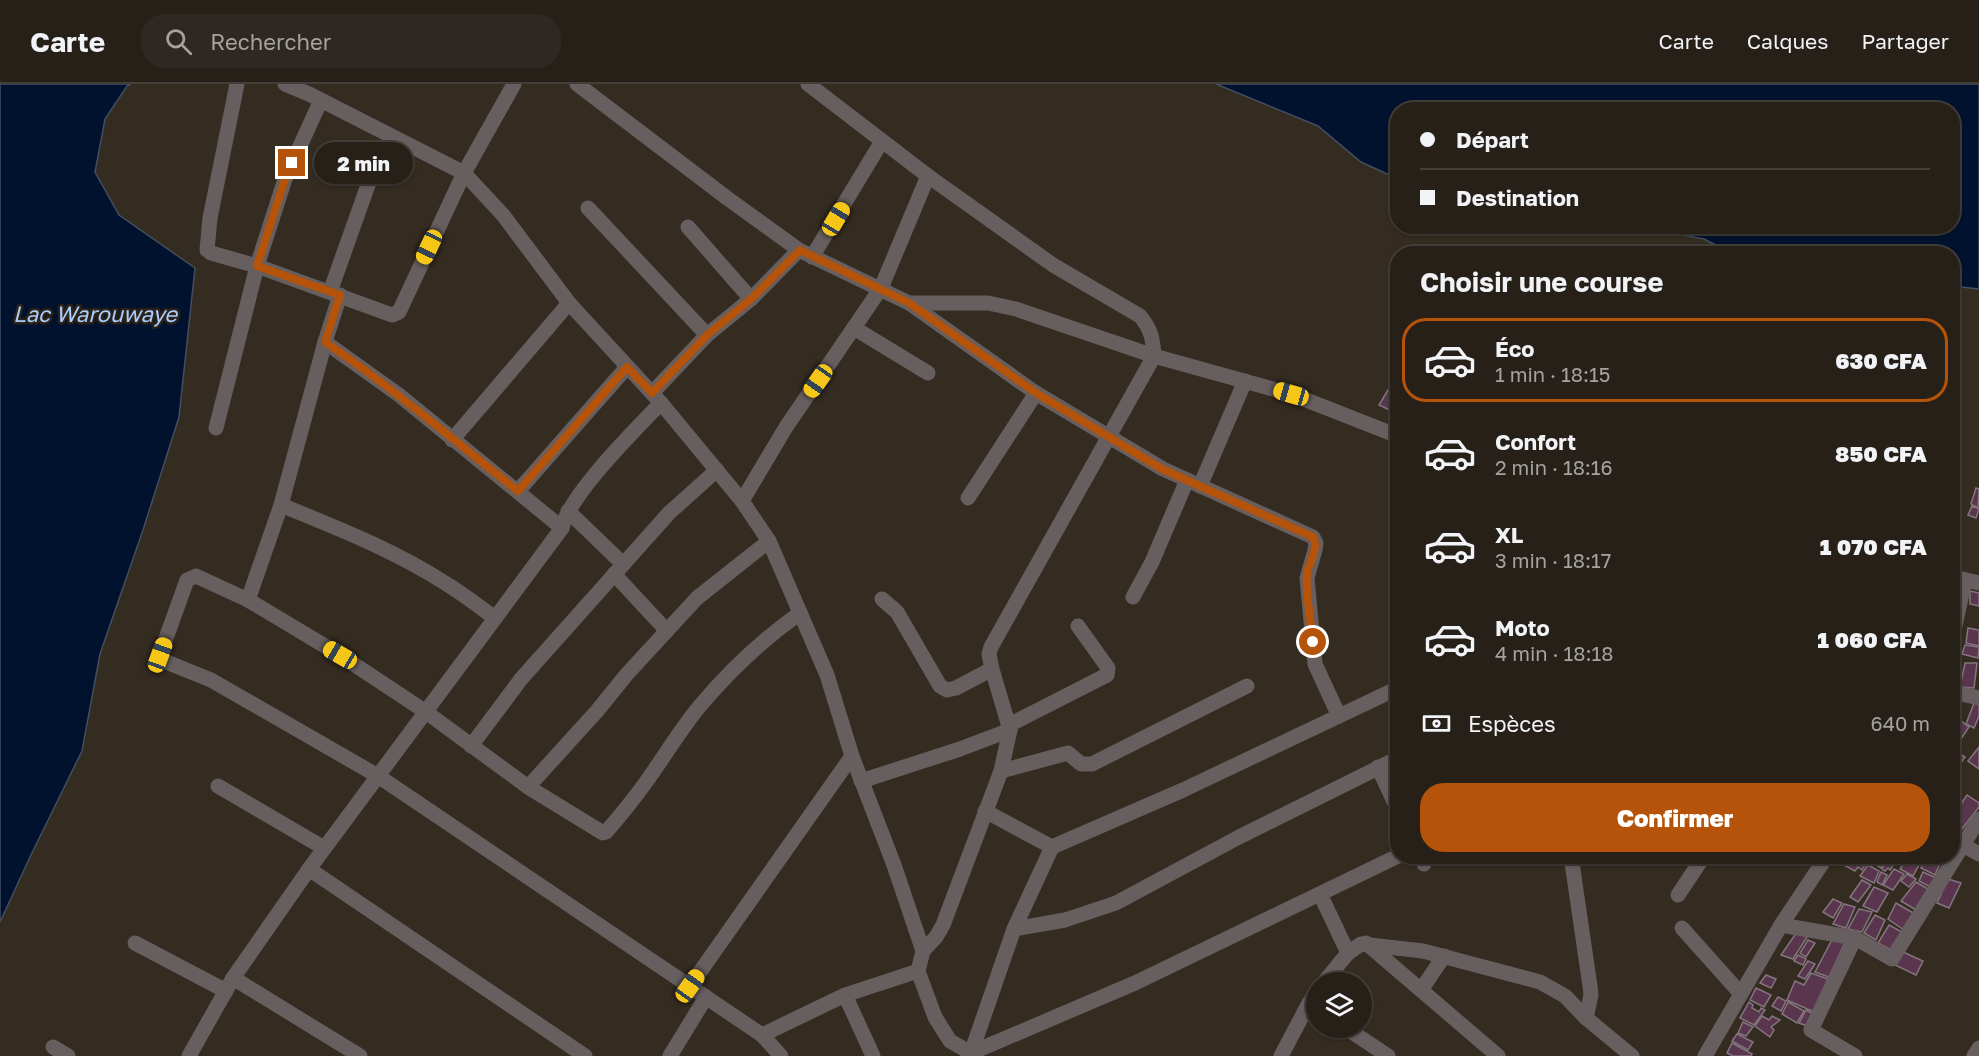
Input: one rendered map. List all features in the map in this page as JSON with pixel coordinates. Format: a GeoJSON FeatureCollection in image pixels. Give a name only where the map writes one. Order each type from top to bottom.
{"type":"FeatureCollection","features":[{"type":"Feature","properties":{"kind":"street"},"geometry":{"type":"LineString","coordinates":[[237,84],[225,136],[206,248],[211,253],[257,266],[392,315],[399,312],[464,173],[513,84]]}},
{"type":"Feature","properties":{"kind":"street"},"geometry":{"type":"LineString","coordinates":[[285,84],[464,173],[503,215],[569,303],[656,398],[742,501],[770,542],[827,675],[852,756],[894,865],[922,951],[918,971],[935,1017],[950,1041],[970,1055]]}},
{"type":"Feature","properties":{"kind":"street"},"geometry":{"type":"LineString","coordinates":[[577,84],[727,198],[806,254],[909,303],[1036,393],[1162,469],[1313,537],[1316,543],[1315,550],[1307,578],[1315,664],[1339,716]]}},
{"type":"Feature","properties":{"kind":"street"},"geometry":{"type":"LineString","coordinates":[[808,84],[928,176],[1053,265],[1140,316],[1149,327],[1153,341],[1154,356],[991,647],[989,654],[992,669],[1009,727],[1001,771],[943,925],[936,937],[922,951]]}},
{"type":"Feature","properties":{"kind":"street"},"geometry":{"type":"LineString","coordinates":[[216,428],[257,266],[285,179],[321,100]]}},
{"type":"Feature","properties":{"kind":"street"},"geometry":{"type":"LineString","coordinates":[[248,600],[281,505],[325,342],[335,293],[373,171],[393,138]]}},
{"type":"Feature","properties":{"kind":"street"},"geometry":{"type":"LineString","coordinates":[[189,1056],[230,985],[309,869],[562,528],[568,511],[707,335],[806,254],[882,141]]}},
{"type":"Feature","properties":{"kind":"street"},"geometry":{"type":"LineString","coordinates":[[742,501],[786,427],[880,288],[928,176]]}},
{"type":"Feature","properties":{"kind":"street"},"geometry":{"type":"LineString","coordinates":[[588,208],[707,335]]}},
{"type":"Feature","properties":{"kind":"street"},"geometry":{"type":"LineString","coordinates":[[688,227],[751,299]]}},
{"type":"Feature","properties":{"kind":"street"},"geometry":{"type":"LineString","coordinates":[[452,440],[569,303]]}},
{"type":"Feature","properties":{"kind":"street"},"geometry":{"type":"LineString","coordinates":[[909,303],[988,303],[1016,309],[1154,356],[1291,394],[1390,433]]}},
{"type":"Feature","properties":{"kind":"street"},"geometry":{"type":"LineString","coordinates":[[854,328],[928,374]]}},
{"type":"Feature","properties":{"kind":"street"},"geometry":{"type":"LineString","coordinates":[[325,342],[399,395],[562,528]]}},
{"type":"Feature","properties":{"kind":"street"},"geometry":{"type":"LineString","coordinates":[[518,491],[627,367]]}},
{"type":"Feature","properties":{"kind":"street"},"geometry":{"type":"LineString","coordinates":[[1132,597],[1245,381]]}},
{"type":"Feature","properties":{"kind":"street"},"geometry":{"type":"LineString","coordinates":[[968,498],[1036,393]]}},
{"type":"Feature","properties":{"kind":"street"},"geometry":{"type":"LineString","coordinates":[[471,746],[521,679],[619,569],[669,513],[717,470]]}},
{"type":"Feature","properties":{"kind":"street"},"geometry":{"type":"LineString","coordinates":[[281,505],[354,535],[404,560],[446,583],[495,618]]}},
{"type":"Feature","properties":{"kind":"street"},"geometry":{"type":"LineString","coordinates":[[568,511],[619,569],[667,631]]}},
{"type":"Feature","properties":{"kind":"street"},"geometry":{"type":"LineString","coordinates":[[528,787],[700,595],[770,542]]}},
{"type":"Feature","properties":{"kind":"street"},"geometry":{"type":"LineString","coordinates":[[781,1056],[762,1035],[378,776],[220,685],[161,658],[187,580],[191,576],[196,576],[248,600],[340,655],[426,712],[528,787],[600,833],[606,832],[645,784],[698,708],[715,689],[772,633],[800,613]]}},
{"type":"Feature","properties":{"kind":"street"},"geometry":{"type":"LineString","coordinates":[[1960,605],[1966,580]]}},
{"type":"Feature","properties":{"kind":"street"},"geometry":{"type":"LineString","coordinates":[[882,600],[897,612],[940,686],[947,690],[956,688],[992,669]]}},
{"type":"Feature","properties":{"kind":"street"},"geometry":{"type":"LineString","coordinates":[[861,781],[960,749],[1009,727],[1107,675],[1108,668],[1078,626]]}},
{"type":"Feature","properties":{"kind":"street"},"geometry":{"type":"LineString","coordinates":[[1001,771],[1068,753],[1081,764],[1092,764],[1247,686]]}},
{"type":"Feature","properties":{"kind":"street"},"geometry":{"type":"LineString","coordinates":[[970,1055],[1014,929],[1052,847],[1183,789],[1390,692]]}},
{"type":"Feature","properties":{"kind":"street"},"geometry":{"type":"LineString","coordinates":[[1960,694],[1979,698]]}},
{"type":"Feature","properties":{"kind":"street"},"geometry":{"type":"LineString","coordinates":[[690,986],[852,756]]}},
{"type":"Feature","properties":{"kind":"street"},"geometry":{"type":"LineString","coordinates":[[1014,929],[1065,920],[1116,903],[1390,762]]}},
{"type":"Feature","properties":{"kind":"street"},"geometry":{"type":"LineString","coordinates":[[1378,767],[1390,793]]}},
{"type":"Feature","properties":{"kind":"street"},"geometry":{"type":"LineString","coordinates":[[218,786],[324,848]]}},
{"type":"Feature","properties":{"kind":"street"},"geometry":{"type":"LineString","coordinates":[[985,811],[1052,847]]}},
{"type":"Feature","properties":{"kind":"street"},"geometry":{"type":"LineString","coordinates":[[1960,850],[1979,819]]}},
{"type":"Feature","properties":{"kind":"street"},"geometry":{"type":"LineString","coordinates":[[1963,845],[1979,854]]}},
{"type":"Feature","properties":{"kind":"street"},"geometry":{"type":"LineString","coordinates":[[970,1055],[1135,983],[1390,860]]}},
{"type":"Feature","properties":{"kind":"street"},"geometry":{"type":"LineString","coordinates":[[1572,864],[1591,995],[1586,1018]]}},
{"type":"Feature","properties":{"kind":"street"},"geometry":{"type":"LineString","coordinates":[[1677,895],[1698,864]]}},
{"type":"Feature","properties":{"kind":"street"},"geometry":{"type":"LineString","coordinates":[[1705,1056],[1780,925],[1822,864]]}},
{"type":"Feature","properties":{"kind":"street"},"geometry":{"type":"LineString","coordinates":[[1780,925],[1855,938],[1892,959],[1951,864]]}},
{"type":"Feature","properties":{"kind":"street"},"geometry":{"type":"LineString","coordinates":[[309,869],[585,1056]]}},
{"type":"Feature","properties":{"kind":"street"},"geometry":{"type":"LineString","coordinates":[[1320,894],[1348,953]]}},
{"type":"Feature","properties":{"kind":"street"},"geometry":{"type":"LineString","coordinates":[[1682,928],[1741,994]]}},
{"type":"Feature","properties":{"kind":"street"},"geometry":{"type":"LineString","coordinates":[[1855,938],[1811,1030],[1855,1056]]}},
{"type":"Feature","properties":{"kind":"street"},"geometry":{"type":"LineString","coordinates":[[135,943],[230,985],[360,1056]]}},
{"type":"Feature","properties":{"kind":"street"},"geometry":{"type":"LineString","coordinates":[[1332,972],[1356,946],[1366,944],[1423,951],[1540,982],[1565,996],[1586,1018],[1632,1056]]}},
{"type":"Feature","properties":{"kind":"street"},"geometry":{"type":"LineString","coordinates":[[1366,944],[1498,1056]]}},
{"type":"Feature","properties":{"kind":"street"},"geometry":{"type":"LineString","coordinates":[[1421,990],[1444,956]]}},
{"type":"Feature","properties":{"kind":"street"},"geometry":{"type":"LineString","coordinates":[[762,1035],[845,995],[918,971]]}},
{"type":"Feature","properties":{"kind":"street"},"geometry":{"type":"LineString","coordinates":[[845,995],[873,1056]]}},
{"type":"Feature","properties":{"kind":"street"},"geometry":{"type":"LineString","coordinates":[[670,1056],[706,997]]}},
{"type":"Feature","properties":{"kind":"street"},"geometry":{"type":"LineString","coordinates":[[1281,1056],[1306,1014]]}},
{"type":"Feature","properties":{"kind":"street"},"geometry":{"type":"LineString","coordinates":[[1359,1038],[1380,1054]]}},
{"type":"Feature","properties":{"kind":"street"},"geometry":{"type":"LineString","coordinates":[[53,1047],[68,1056]]}},
{"type":"Feature","properties":{"kind":"street"},"geometry":{"type":"LineString","coordinates":[[1974,1056],[1979,1048]]}},
{"type":"Feature","properties":{"kind":"water","name":"Lac Warouwaye"},"geometry":{"type":"Polygon","coordinates":[[[0,84],[131,84],[127,86],[105,119],[95,172],[119,215],[195,268],[179,417],[100,654],[82,751],[0,922],[0,84]]]}},
{"type":"Feature","properties":{"kind":"water"},"geometry":{"type":"Polygon","coordinates":[[[1216,84],[1979,84],[1979,289],[1960,287],[1960,246],[1718,246],[1704,239],[1676,234],[1960,234],[1960,102],[1390,102],[1390,175],[1361,162],[1318,126],[1216,84]]]}},
{"type":"Feature","properties":{"kind":"building"},"geometry":{"type":"Polygon","coordinates":[[[1390,387],[1390,410],[1379,405],[1390,387]]]}},
{"type":"Feature","properties":{"kind":"building"},"geometry":{"type":"Polygon","coordinates":[[[1976,488],[1979,489],[1978,508],[1971,504],[1976,488]]]}},
{"type":"Feature","properties":{"kind":"building"},"geometry":{"type":"Polygon","coordinates":[[[1972,506],[1979,509],[1976,518],[1968,515],[1972,506]]]}},
{"type":"Feature","properties":{"kind":"building"},"geometry":{"type":"Polygon","coordinates":[[[1970,591],[1979,593],[1979,606],[1970,604],[1970,591]]]}},
{"type":"Feature","properties":{"kind":"building"},"geometry":{"type":"Polygon","coordinates":[[[1968,628],[1979,630],[1979,646],[1966,643],[1968,628]]]}},
{"type":"Feature","properties":{"kind":"building"},"geometry":{"type":"Polygon","coordinates":[[[1965,645],[1979,647],[1978,658],[1962,654],[1965,645]]]}},
{"type":"Feature","properties":{"kind":"building"},"geometry":{"type":"Polygon","coordinates":[[[1965,663],[1977,663],[1974,688],[1960,687],[1965,663]]]}},
{"type":"Feature","properties":{"kind":"building"},"geometry":{"type":"Polygon","coordinates":[[[1976,698],[1979,699],[1979,716],[1974,728],[1966,724],[1976,698]]]}},
{"type":"Feature","properties":{"kind":"building"},"geometry":{"type":"Polygon","coordinates":[[[1960,720],[1969,727],[1960,738],[1960,720]]]}},
{"type":"Feature","properties":{"kind":"building"},"geometry":{"type":"Polygon","coordinates":[[[1979,747],[1979,769],[1968,761],[1979,747]]]}},
{"type":"Feature","properties":{"kind":"building"},"geometry":{"type":"Polygon","coordinates":[[[1960,754],[1965,757],[1960,764],[1960,754]]]}},
{"type":"Feature","properties":{"kind":"building"},"geometry":{"type":"Polygon","coordinates":[[[1967,795],[1979,803],[1979,807],[1962,829],[1960,828],[1960,806],[1967,795]]]}},
{"type":"Feature","properties":{"kind":"building"},"geometry":{"type":"Polygon","coordinates":[[[1842,864],[1865,864],[1862,870],[1858,867],[1855,871],[1842,864]]]}},
{"type":"Feature","properties":{"kind":"building"},"geometry":{"type":"Polygon","coordinates":[[[1885,864],[1894,864],[1890,870],[1882,869],[1885,864]]]}},
{"type":"Feature","properties":{"kind":"building"},"geometry":{"type":"Polygon","coordinates":[[[1903,864],[1920,864],[1913,876],[1900,869],[1903,864]]]}},
{"type":"Feature","properties":{"kind":"building"},"geometry":{"type":"Polygon","coordinates":[[[1923,864],[1940,864],[1935,875],[1921,868],[1923,864]]]}},
{"type":"Feature","properties":{"kind":"building"},"geometry":{"type":"Polygon","coordinates":[[[1868,865],[1879,871],[1874,883],[1860,876],[1868,865]]]}},
{"type":"Feature","properties":{"kind":"building"},"geometry":{"type":"Polygon","coordinates":[[[1894,869],[1904,874],[1893,890],[1883,885],[1894,869]]]}},
{"type":"Feature","properties":{"kind":"building"},"geometry":{"type":"Polygon","coordinates":[[[1881,872],[1887,875],[1882,885],[1877,882],[1881,872]]]}},
{"type":"Feature","properties":{"kind":"building"},"geometry":{"type":"Polygon","coordinates":[[[1923,872],[1936,878],[1932,888],[1919,881],[1923,872]]]}},
{"type":"Feature","properties":{"kind":"building"},"geometry":{"type":"Polygon","coordinates":[[[1907,874],[1916,879],[1909,887],[1901,881],[1907,874]]]}},
{"type":"Feature","properties":{"kind":"building"},"geometry":{"type":"Polygon","coordinates":[[[1948,879],[1961,883],[1949,908],[1937,903],[1948,879]]]}},
{"type":"Feature","properties":{"kind":"building"},"geometry":{"type":"Polygon","coordinates":[[[1862,880],[1871,885],[1858,902],[1850,897],[1862,880]]]}},
{"type":"Feature","properties":{"kind":"building"},"geometry":{"type":"Polygon","coordinates":[[[1916,882],[1930,890],[1916,910],[1901,901],[1916,882]]]}},
{"type":"Feature","properties":{"kind":"building"},"geometry":{"type":"Polygon","coordinates":[[[1874,887],[1888,893],[1877,912],[1863,906],[1874,887]]]}},
{"type":"Feature","properties":{"kind":"building"},"geometry":{"type":"Polygon","coordinates":[[[1833,899],[1842,903],[1833,918],[1823,912],[1833,899]]]}},
{"type":"Feature","properties":{"kind":"building"},"geometry":{"type":"Polygon","coordinates":[[[1896,903],[1915,914],[1904,930],[1888,919],[1896,903]]]}},
{"type":"Feature","properties":{"kind":"building"},"geometry":{"type":"Polygon","coordinates":[[[1844,904],[1855,907],[1846,928],[1833,924],[1844,904]]]}},
{"type":"Feature","properties":{"kind":"building"},"geometry":{"type":"Polygon","coordinates":[[[1859,909],[1872,912],[1862,932],[1848,929],[1859,909]]]}},
{"type":"Feature","properties":{"kind":"building"},"geometry":{"type":"Polygon","coordinates":[[[1875,915],[1885,920],[1876,940],[1864,933],[1875,915]]]}},
{"type":"Feature","properties":{"kind":"building"},"geometry":{"type":"Polygon","coordinates":[[[1889,925],[1902,932],[1893,951],[1878,943],[1889,925]]]}},
{"type":"Feature","properties":{"kind":"building"},"geometry":{"type":"Polygon","coordinates":[[[1797,932],[1807,937],[1793,959],[1781,955],[1797,932]]]}},
{"type":"Feature","properties":{"kind":"building"},"geometry":{"type":"Polygon","coordinates":[[[1834,936],[1846,940],[1829,977],[1815,972],[1834,936]]]}},
{"type":"Feature","properties":{"kind":"building"},"geometry":{"type":"Polygon","coordinates":[[[1808,940],[1815,943],[1806,957],[1800,953],[1808,940]]]}},
{"type":"Feature","properties":{"kind":"building"},"geometry":{"type":"Polygon","coordinates":[[[1901,951],[1923,961],[1916,975],[1895,965],[1901,951]]]}},
{"type":"Feature","properties":{"kind":"building"},"geometry":{"type":"Polygon","coordinates":[[[1798,955],[1806,959],[1803,965],[1794,961],[1798,955]]]}},
{"type":"Feature","properties":{"kind":"building"},"geometry":{"type":"Polygon","coordinates":[[[1808,961],[1815,964],[1805,979],[1798,976],[1808,961]]]}},
{"type":"Feature","properties":{"kind":"building"},"geometry":{"type":"Polygon","coordinates":[[[1811,973],[1828,979],[1814,1012],[1787,1000],[1795,981],[1804,985],[1811,973]]]}},
{"type":"Feature","properties":{"kind":"building"},"geometry":{"type":"Polygon","coordinates":[[[1766,975],[1776,979],[1771,988],[1760,983],[1766,975]]]}},
{"type":"Feature","properties":{"kind":"building"},"geometry":{"type":"Polygon","coordinates":[[[1756,988],[1771,995],[1764,1007],[1750,1000],[1756,988]]]}},
{"type":"Feature","properties":{"kind":"building"},"geometry":{"type":"Polygon","coordinates":[[[1778,997],[1786,1001],[1781,1011],[1772,1006],[1778,997]]]}},
{"type":"Feature","properties":{"kind":"building"},"geometry":{"type":"Polygon","coordinates":[[[1749,1002],[1753,1005],[1752,1008],[1759,1012],[1761,1008],[1765,1010],[1754,1025],[1740,1018],[1749,1002]]]}},
{"type":"Feature","properties":{"kind":"building"},"geometry":{"type":"Polygon","coordinates":[[[1788,1002],[1804,1011],[1797,1023],[1782,1014],[1788,1002]]]}},
{"type":"Feature","properties":{"kind":"building"},"geometry":{"type":"Polygon","coordinates":[[[1806,1010],[1813,1014],[1807,1026],[1799,1023],[1806,1010]]]}},
{"type":"Feature","properties":{"kind":"building"},"geometry":{"type":"Polygon","coordinates":[[[1762,1016],[1769,1020],[1772,1016],[1780,1020],[1771,1027],[1774,1030],[1770,1037],[1755,1026],[1762,1016]]]}},
{"type":"Feature","properties":{"kind":"building"},"geometry":{"type":"Polygon","coordinates":[[[1743,1022],[1753,1027],[1746,1036],[1738,1033],[1743,1022]]]}},
{"type":"Feature","properties":{"kind":"building"},"geometry":{"type":"Polygon","coordinates":[[[1737,1034],[1753,1042],[1748,1050],[1732,1041],[1737,1034]]]}},
{"type":"Feature","properties":{"kind":"building"},"geometry":{"type":"Polygon","coordinates":[[[1732,1043],[1752,1054],[1751,1056],[1733,1056],[1727,1053],[1732,1043]]]}},
{"type":"Feature","properties":{"kind":"route"},"geometry":{"type":"LineString","coordinates":[[292,163],[257,266],[340,295],[325,342],[399,395],[518,491],[627,367],[652,393],[707,335],[751,299],[800,250],[909,303],[1036,393],[1162,469],[1313,537],[1316,543],[1315,550],[1307,578],[1313,642]]}}]}
